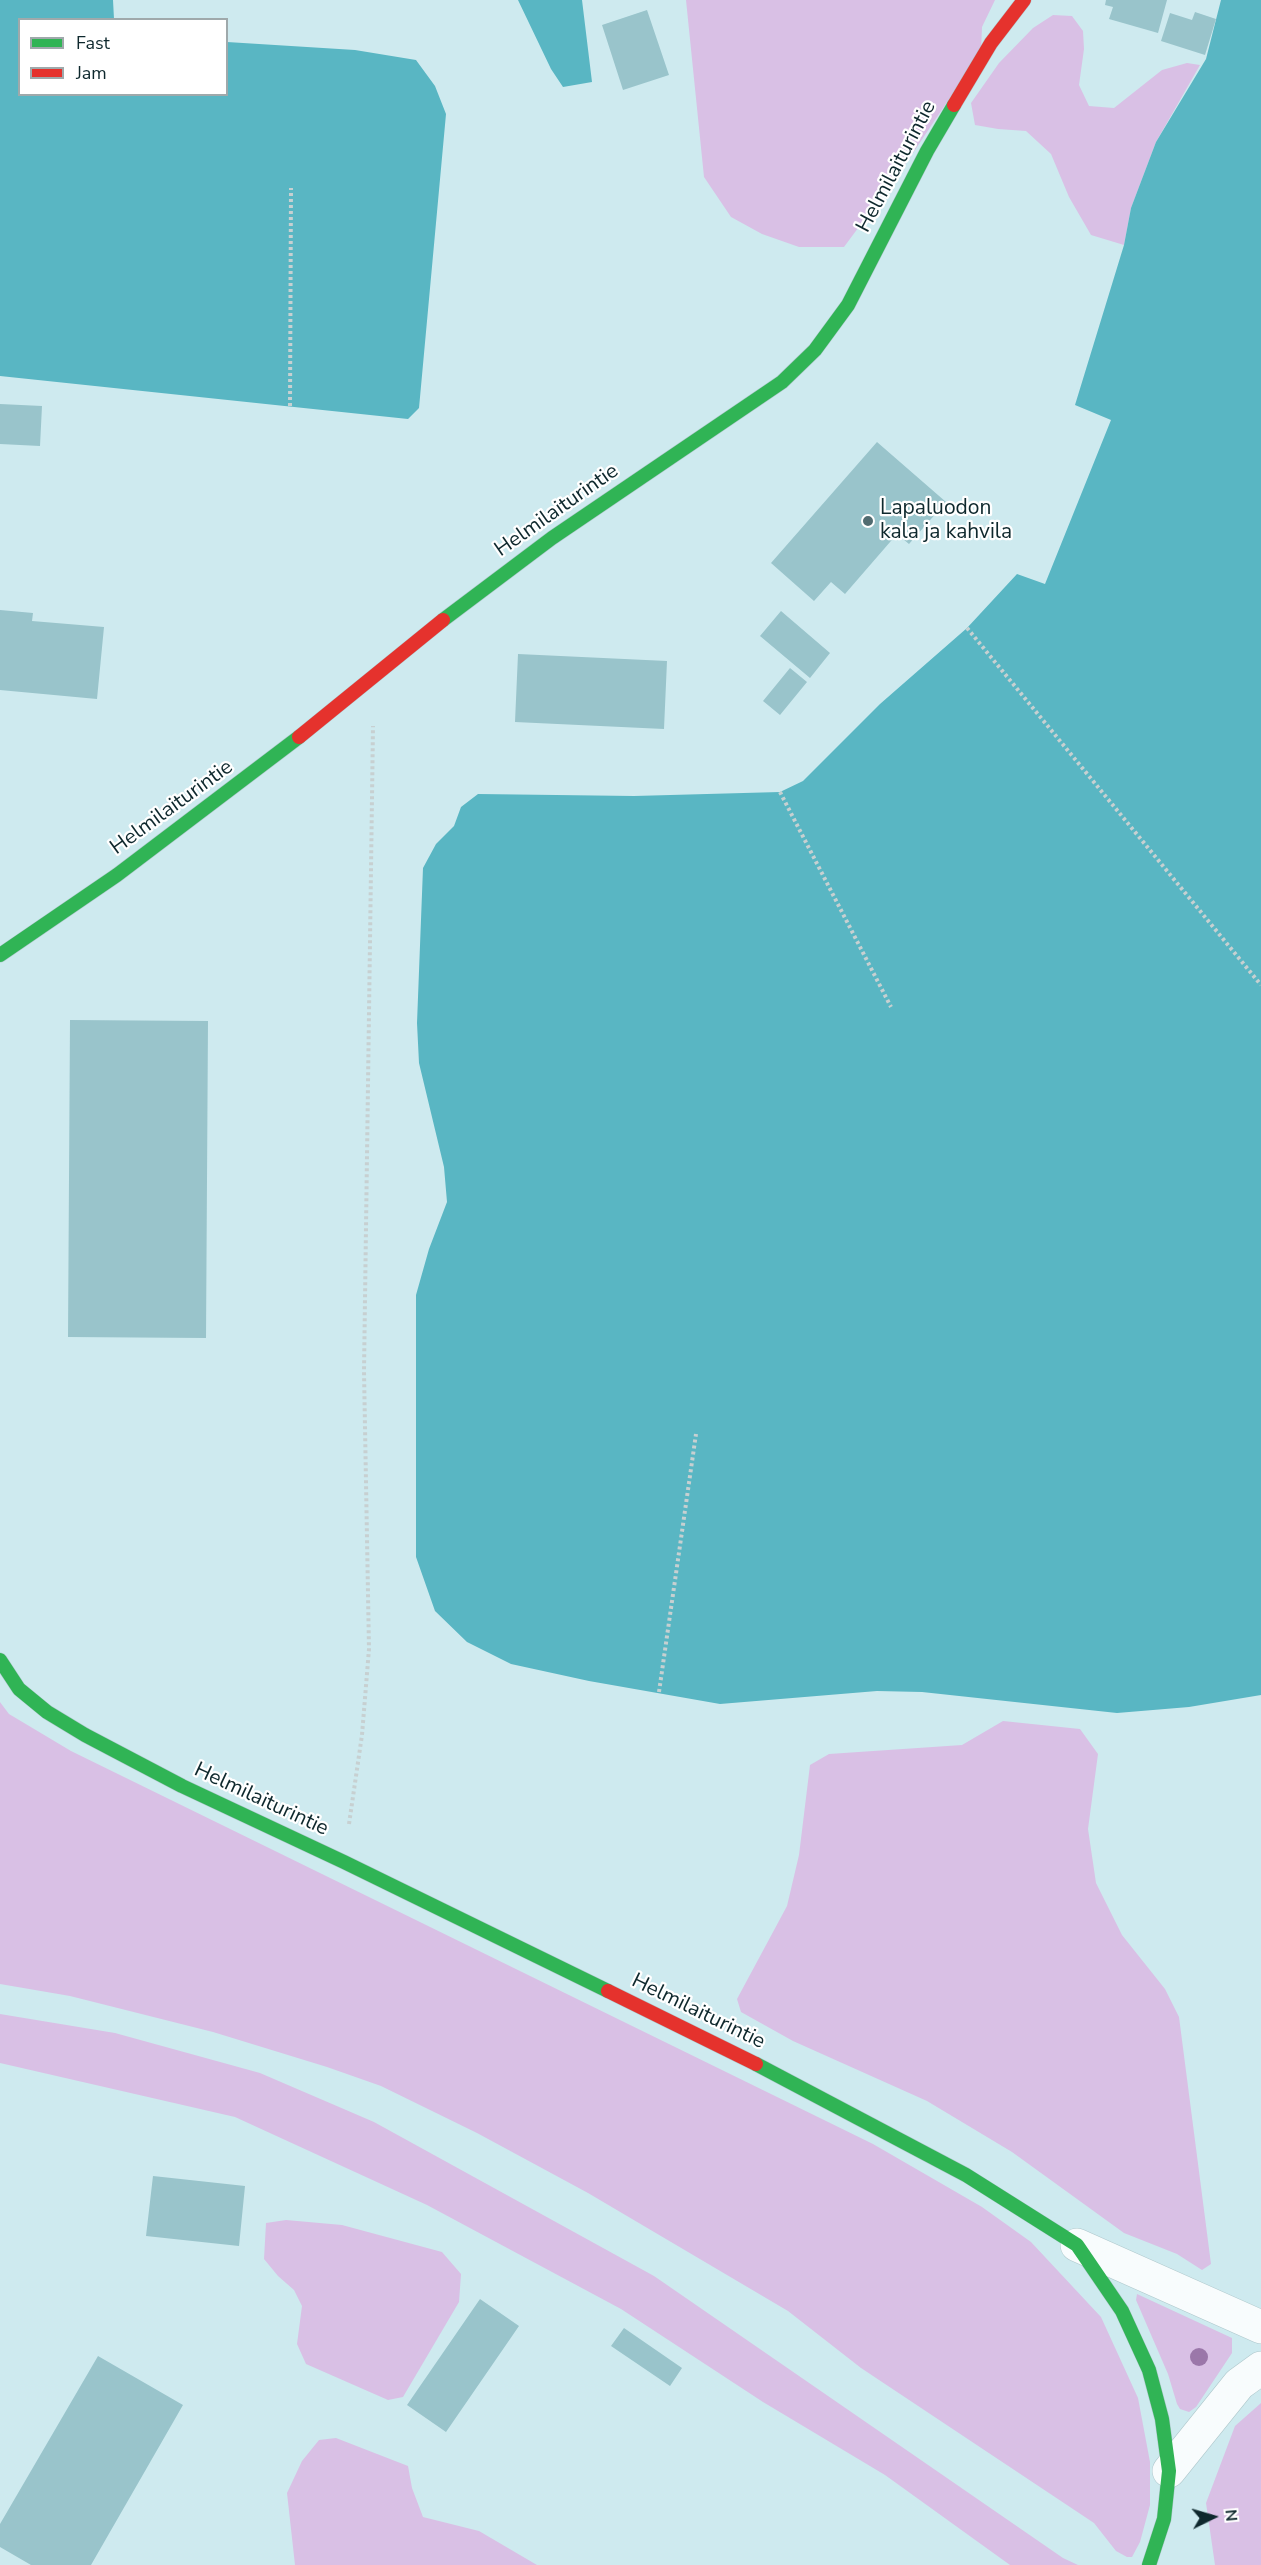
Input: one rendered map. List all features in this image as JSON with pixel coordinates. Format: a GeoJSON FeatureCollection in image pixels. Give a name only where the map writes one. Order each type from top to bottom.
{"type":"FeatureCollection","features":[{"type":"Feature","properties":{"kind":"street","name":"Helmilaiturintie"},"geometry":{"type":"LineString","coordinates":[[0,955],[117,875],[261,768],[478,593],[552,538],[759,398],[782,381],[816,350],[848,305],[927,151],[991,43],[1024,0]]}},
{"type":"Feature","properties":{"kind":"street","name":"Helmilaiturintie"},"geometry":{"type":"LineString","coordinates":[[0,1660],[19,1689],[48,1712],[85,1735],[182,1786],[344,1862],[806,2090],[966,2175],[1077,2245],[1122,2311],[1149,2370],[1162,2419],[1169,2471],[1164,2519],[1149,2565]]}},
{"type":"Feature","properties":{"kind":"street"},"geometry":{"type":"LineString","coordinates":[[1077,2245],[1261,2327]]}},
{"type":"Feature","properties":{"kind":"street"},"geometry":{"type":"LineString","coordinates":[[1169,2471],[1239,2384],[1261,2368]]}},
{"type":"Feature","properties":{"kind":"path"},"geometry":{"type":"LineString","coordinates":[[290,406],[291,188]]}},
{"type":"Feature","properties":{"kind":"path"},"geometry":{"type":"LineString","coordinates":[[967,628],[1261,985]]}},
{"type":"Feature","properties":{"kind":"path"},"geometry":{"type":"LineString","coordinates":[[344,1862],[362,1735],[369,1649],[364,1371],[374,677]]}},
{"type":"Feature","properties":{"kind":"path"},"geometry":{"type":"LineString","coordinates":[[780,792],[891,1007]]}},
{"type":"Feature","properties":{"kind":"path"},"geometry":{"type":"LineString","coordinates":[[659,1692],[696,1434]]}},
{"type":"Feature","properties":{"kind":"shaded area"},"geometry":{"type":"Polygon","coordinates":[[[686,0],[995,0],[982,27],[981,51],[907,162],[844,247],[799,247],[762,234],[731,217],[704,177],[686,0]]]}},
{"type":"Feature","properties":{"kind":"shaded area"},"geometry":{"type":"Polygon","coordinates":[[[1053,15],[1072,16],[1083,31],[1084,49],[1079,85],[1089,106],[1114,108],[1162,70],[1187,63],[1200,65],[1156,142],[1131,208],[1124,245],[1091,235],[1069,197],[1051,154],[1026,131],[975,125],[971,103],[999,63],[1033,28],[1053,15]]]}},
{"type":"Feature","properties":{"kind":"shaded area"},"geometry":{"type":"Polygon","coordinates":[[[0,1702],[9,1714],[71,1751],[873,2144],[982,2207],[1031,2242],[1101,2317],[1138,2398],[1150,2462],[1150,2505],[1140,2542],[1132,2557],[1116,2551],[1094,2523],[861,2368],[788,2311],[588,2193],[477,2133],[381,2086],[327,2067],[213,2032],[70,1996],[0,1984],[0,1702]]]}},
{"type":"Feature","properties":{"kind":"shaded area"},"geometry":{"type":"Polygon","coordinates":[[[1003,1721],[1080,1729],[1098,1754],[1088,1829],[1096,1883],[1122,1935],[1165,1989],[1179,2017],[1211,2264],[1202,2270],[1177,2254],[1124,2233],[1012,2152],[927,2101],[793,2041],[741,2012],[737,1999],[787,1906],[799,1855],[810,1765],[829,1754],[962,1745],[1003,1721]]]}},
{"type":"Feature","properties":{"kind":"shaded area"},"geometry":{"type":"Polygon","coordinates":[[[0,2014],[115,2033],[260,2073],[374,2122],[654,2276],[1063,2558],[1078,2565],[1010,2565],[885,2475],[763,2402],[621,2309],[427,2205],[235,2117],[0,2063],[0,2014]]]}},
{"type":"Feature","properties":{"kind":"shaded area"},"geometry":{"type":"Polygon","coordinates":[[[286,2220],[342,2225],[442,2252],[461,2274],[459,2302],[403,2397],[388,2400],[306,2364],[297,2344],[302,2306],[294,2290],[264,2259],[266,2223],[286,2220]]]}},
{"type":"Feature","properties":{"kind":"shaded area"},"geometry":{"type":"Polygon","coordinates":[[[1137,2294],[1232,2338],[1232,2353],[1196,2407],[1189,2412],[1180,2409],[1177,2404],[1168,2374],[1136,2300],[1137,2294]]]}},
{"type":"Feature","properties":{"kind":"shaded area"},"geometry":{"type":"Polygon","coordinates":[[[1261,2403],[1261,2565],[1215,2565],[1206,2503],[1235,2426],[1261,2403]]]}},
{"type":"Feature","properties":{"kind":"shaded area"},"geometry":{"type":"Polygon","coordinates":[[[336,2438],[408,2466],[412,2488],[423,2517],[479,2531],[537,2565],[295,2565],[287,2493],[302,2461],[319,2440],[336,2438]]]}},
{"type":"Feature","properties":{"kind":"water"},"geometry":{"type":"Polygon","coordinates":[[[0,0],[113,0],[114,18],[18,18],[18,96],[228,96],[228,42],[355,50],[416,60],[435,86],[446,114],[419,408],[408,419],[0,376],[0,0]]]}},
{"type":"Feature","properties":{"kind":"water"},"geometry":{"type":"Polygon","coordinates":[[[518,0],[582,0],[592,82],[563,87],[551,69],[518,0]]]}},
{"type":"Feature","properties":{"kind":"water"},"geometry":{"type":"Polygon","coordinates":[[[1221,0],[1261,0],[1261,1695],[1189,1707],[1117,1713],[922,1692],[877,1691],[720,1704],[589,1681],[511,1664],[467,1642],[435,1611],[416,1557],[416,1295],[429,1249],[447,1202],[444,1167],[419,1063],[417,1023],[423,868],[436,844],[454,826],[461,807],[478,794],[634,796],[780,792],[803,781],[880,704],[967,628],[1017,574],[1045,584],[1111,420],[1075,405],[1124,245],[1131,208],[1156,142],[1206,59],[1221,0]]]}},
{"type":"Feature","properties":{"kind":"building"},"geometry":{"type":"Polygon","coordinates":[[[1106,0],[1167,0],[1158,33],[1109,19],[1113,7],[1105,5],[1106,0]]]}},
{"type":"Feature","properties":{"kind":"building"},"geometry":{"type":"Polygon","coordinates":[[[647,10],[669,75],[623,90],[602,25],[647,10]]]}},
{"type":"Feature","properties":{"kind":"building"},"geometry":{"type":"Polygon","coordinates":[[[1195,12],[1216,19],[1205,55],[1161,41],[1170,13],[1192,20],[1195,12]]]}},
{"type":"Feature","properties":{"kind":"building"},"geometry":{"type":"Polygon","coordinates":[[[0,404],[42,406],[40,446],[0,444],[0,404]]]}},
{"type":"Feature","properties":{"kind":"building"},"geometry":{"type":"Polygon","coordinates":[[[877,442],[946,502],[909,544],[897,534],[845,594],[831,582],[814,601],[771,563],[877,442]]]}},
{"type":"Feature","properties":{"kind":"building"},"geometry":{"type":"Polygon","coordinates":[[[0,610],[33,613],[32,621],[104,627],[97,699],[0,690],[0,610]]]}},
{"type":"Feature","properties":{"kind":"building"},"geometry":{"type":"Polygon","coordinates":[[[781,611],[830,653],[810,678],[760,636],[781,611]]]}},
{"type":"Feature","properties":{"kind":"building"},"geometry":{"type":"Polygon","coordinates":[[[518,654],[667,661],[664,729],[515,722],[518,654]]]}},
{"type":"Feature","properties":{"kind":"building"},"geometry":{"type":"Polygon","coordinates":[[[790,668],[807,682],[780,715],[763,701],[790,668]]]}},
{"type":"Feature","properties":{"kind":"building"},"geometry":{"type":"Polygon","coordinates":[[[70,1020],[208,1021],[206,1338],[68,1337],[70,1020]]]}},
{"type":"Feature","properties":{"kind":"building"},"geometry":{"type":"Polygon","coordinates":[[[153,2176],[245,2186],[239,2246],[146,2236],[153,2176]]]}},
{"type":"Feature","properties":{"kind":"building"},"geometry":{"type":"Polygon","coordinates":[[[480,2299],[519,2326],[446,2432],[407,2405],[480,2299]]]}},
{"type":"Feature","properties":{"kind":"building"},"geometry":{"type":"Polygon","coordinates":[[[624,2328],[682,2368],[670,2386],[611,2346],[624,2328]]]}},
{"type":"Feature","properties":{"kind":"building"},"geometry":{"type":"Polygon","coordinates":[[[98,2356],[183,2405],[91,2565],[31,2565],[0,2547],[0,2524],[98,2356]]]}},
{"type":"Feature","properties":{"kind":"traffic: fast"},"geometry":{"type":"LineString","coordinates":[[443,620],[552,538],[782,382],[815,350],[848,305],[927,151],[954,105]]}},
{"type":"Feature","properties":{"kind":"traffic: fast"},"geometry":{"type":"LineString","coordinates":[[0,955],[117,875],[299,737]]}},
{"type":"Feature","properties":{"kind":"traffic: fast"},"geometry":{"type":"LineString","coordinates":[[0,1660],[19,1689],[47,1712],[85,1735],[182,1786],[608,1991]]}},
{"type":"Feature","properties":{"kind":"traffic: fast"},"geometry":{"type":"LineString","coordinates":[[756,2064],[966,2175],[1077,2245],[1122,2311],[1149,2370],[1162,2419],[1169,2471],[1164,2519],[1149,2565]]}},
{"type":"Feature","properties":{"kind":"traffic: jam"},"geometry":{"type":"LineString","coordinates":[[954,105],[991,43],[1024,0]]}},
{"type":"Feature","properties":{"kind":"traffic: jam"},"geometry":{"type":"LineString","coordinates":[[299,737],[443,620]]}},
{"type":"Feature","properties":{"kind":"traffic: jam"},"geometry":{"type":"LineString","coordinates":[[608,1991],[756,2064]]}},
{"type":"Feature","properties":{"kind":"place","name":"Lapaluodon kala ja kahvila"},"geometry":{"type":"Point","coordinates":[868,521]}}]}
